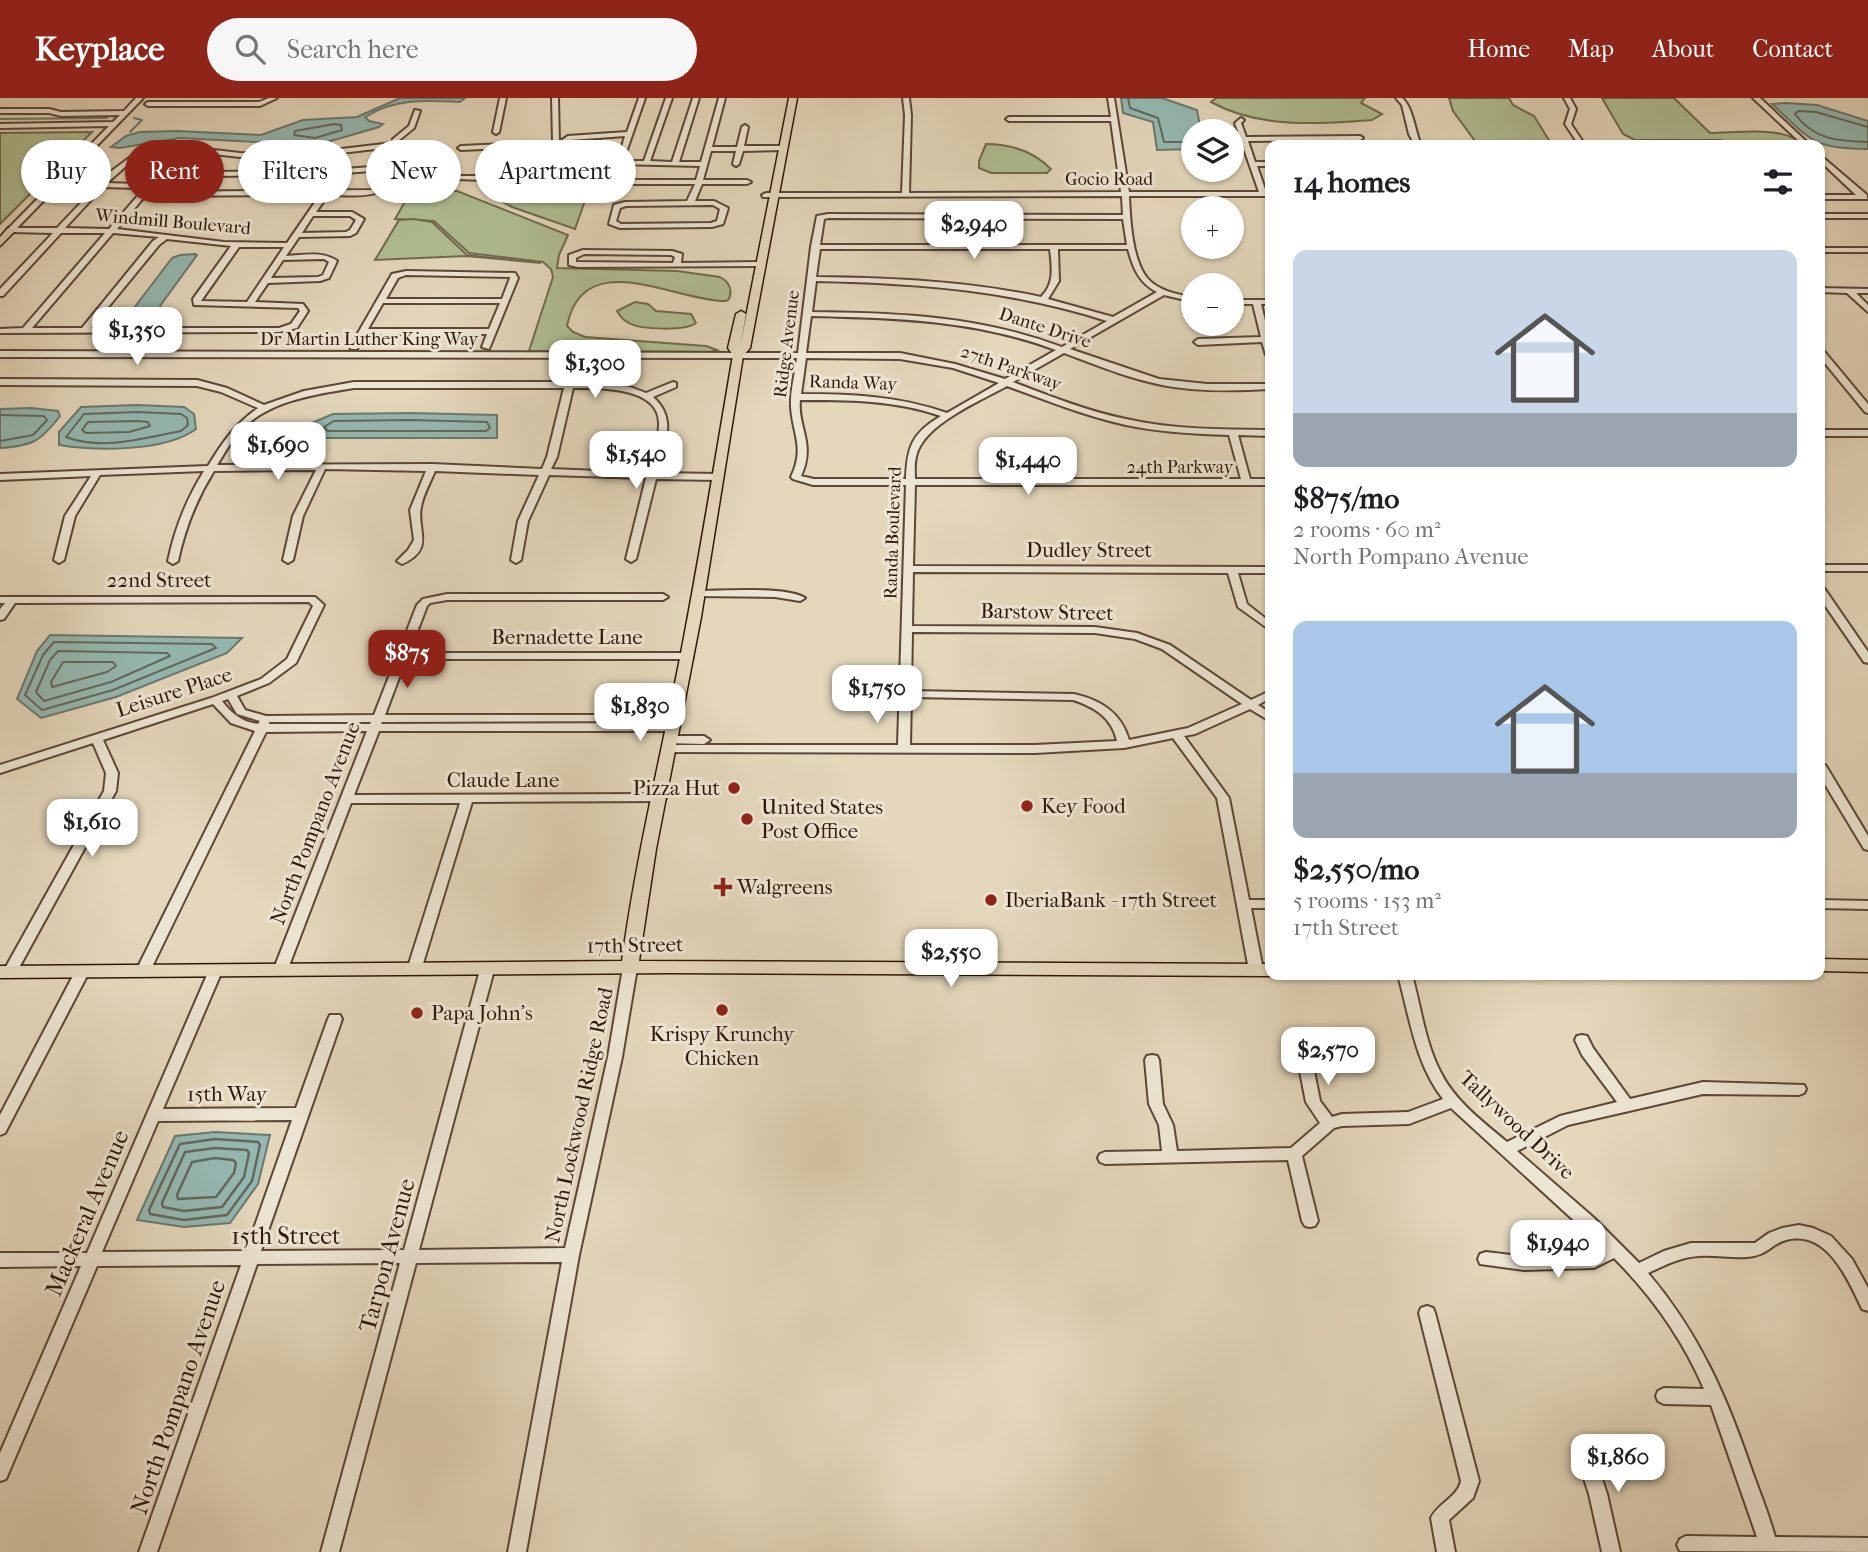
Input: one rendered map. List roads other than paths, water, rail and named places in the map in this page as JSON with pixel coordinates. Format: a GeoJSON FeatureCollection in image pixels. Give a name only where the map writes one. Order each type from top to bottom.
{"type":"FeatureCollection","features":[{"type":"Feature","properties":{"kind":"main road","name":"North Lockwood Ridge Road"},"geometry":{"type":"LineString","coordinates":[[630,968],[719,474],[738,355],[733,348],[756,264],[778,149],[784,98]]}},
{"type":"Feature","properties":{"kind":"main road","name":"North Lockwood Ridge Road"},"geometry":{"type":"LineString","coordinates":[[770,195],[780,165],[778,149],[793,98]]}},
{"type":"Feature","properties":{"kind":"main road"},"geometry":{"type":"LineString","coordinates":[[0,242],[11,230]]}},
{"type":"Feature","properties":{"kind":"main road"},"geometry":{"type":"LineString","coordinates":[[1825,965],[1868,966]]}},
{"type":"Feature","properties":{"kind":"main road","name":"17th Street"},"geometry":{"type":"LineString","coordinates":[[5,972],[630,968],[1263,970]]}},
{"type":"Feature","properties":{"kind":"street"},"geometry":{"type":"LineString","coordinates":[[11,230],[141,98]]}},
{"type":"Feature","properties":{"kind":"street"},"geometry":{"type":"LineString","coordinates":[[148,104],[184,101],[267,103],[274,98]]}},
{"type":"Feature","properties":{"kind":"street"},"geometry":{"type":"LineString","coordinates":[[496,132],[503,98]]}},
{"type":"Feature","properties":{"kind":"street"},"geometry":{"type":"LineString","coordinates":[[555,98],[555,140]]}},
{"type":"Feature","properties":{"kind":"street"},"geometry":{"type":"LineString","coordinates":[[642,98],[619,162],[704,164]]}},
{"type":"Feature","properties":{"kind":"street"},"geometry":{"type":"LineString","coordinates":[[646,164],[669,98]]}},
{"type":"Feature","properties":{"kind":"street"},"geometry":{"type":"LineString","coordinates":[[676,164],[696,98]]}},
{"type":"Feature","properties":{"kind":"street"},"geometry":{"type":"LineString","coordinates":[[690,203],[699,182],[722,98]]}},
{"type":"Feature","properties":{"kind":"street"},"geometry":{"type":"LineString","coordinates":[[905,195],[908,115],[906,98]]}},
{"type":"Feature","properties":{"kind":"street"},"geometry":{"type":"LineString","coordinates":[[1111,98],[1133,247],[1143,278],[1163,292],[1181,297]]}},
{"type":"Feature","properties":{"kind":"street"},"geometry":{"type":"LineString","coordinates":[[1567,98],[1573,109],[1568,124],[1579,140]]}},
{"type":"Feature","properties":{"kind":"street"},"geometry":{"type":"LineString","coordinates":[[1756,98],[1802,140]]}},
{"type":"Feature","properties":{"kind":"street"},"geometry":{"type":"LineString","coordinates":[[1399,99],[1405,104],[1415,140]]}},
{"type":"Feature","properties":{"kind":"street"},"geometry":{"type":"LineString","coordinates":[[0,111],[125,113]]}},
{"type":"Feature","properties":{"kind":"street"},"geometry":{"type":"LineString","coordinates":[[396,140],[414,124],[417,111]]}},
{"type":"Feature","properties":{"kind":"street"},"geometry":{"type":"LineString","coordinates":[[1009,119],[1115,119]]}},
{"type":"Feature","properties":{"kind":"street"},"geometry":{"type":"LineString","coordinates":[[0,127],[113,126]]}},
{"type":"Feature","properties":{"kind":"street"},"geometry":{"type":"LineString","coordinates":[[736,164],[744,127]]}},
{"type":"Feature","properties":{"kind":"street"},"geometry":{"type":"LineString","coordinates":[[566,140],[630,134]]}},
{"type":"Feature","properties":{"kind":"street"},"geometry":{"type":"LineString","coordinates":[[1244,139],[1360,138]]}},
{"type":"Feature","properties":{"kind":"street"},"geometry":{"type":"LineString","coordinates":[[1244,142],[1265,190]]}},
{"type":"Feature","properties":{"kind":"street"},"geometry":{"type":"LineString","coordinates":[[461,148],[475,147]]}},
{"type":"Feature","properties":{"kind":"street"},"geometry":{"type":"LineString","coordinates":[[111,175],[141,154],[169,149],[194,148],[240,155],[299,156],[366,148]]}},
{"type":"Feature","properties":{"kind":"street"},"geometry":{"type":"LineString","coordinates":[[709,149],[778,149]]}},
{"type":"Feature","properties":{"kind":"street"},"geometry":{"type":"LineString","coordinates":[[1825,162],[1865,197]]}},
{"type":"Feature","properties":{"kind":"street"},"geometry":{"type":"LineString","coordinates":[[1252,164],[1265,164]]}},
{"type":"Feature","properties":{"kind":"street"},"geometry":{"type":"LineString","coordinates":[[122,165],[171,166],[210,174],[238,174]]}},
{"type":"Feature","properties":{"kind":"street"},"geometry":{"type":"LineString","coordinates":[[636,182],[747,182]]}},
{"type":"Feature","properties":{"kind":"street","name":"Gocio Road"},"geometry":{"type":"LineString","coordinates":[[770,195],[1265,194]]}},
{"type":"Feature","properties":{"kind":"street"},"geometry":{"type":"LineString","coordinates":[[1825,197],[1865,197]]}},
{"type":"Feature","properties":{"kind":"street"},"geometry":{"type":"LineString","coordinates":[[0,294],[84,203]]}},
{"type":"Feature","properties":{"kind":"street"},"geometry":{"type":"LineString","coordinates":[[26,331],[137,203]]}},
{"type":"Feature","properties":{"kind":"street"},"geometry":{"type":"LineString","coordinates":[[249,305],[318,203]]}},
{"type":"Feature","properties":{"kind":"street"},"geometry":{"type":"LineString","coordinates":[[690,203],[722,205],[724,208],[720,222],[706,226],[620,226],[612,222],[617,207],[625,204],[690,203]]}},
{"type":"Feature","properties":{"kind":"street"},"geometry":{"type":"LineString","coordinates":[[297,235],[347,234],[353,231],[360,219],[350,214],[311,214]]}},
{"type":"Feature","properties":{"kind":"street","name":"Ridge Avenue"},"geometry":{"type":"LineString","coordinates":[[796,477],[801,466],[803,441],[795,411],[796,397],[819,219],[825,216],[1128,217]]}},
{"type":"Feature","properties":{"kind":"street"},"geometry":{"type":"LineString","coordinates":[[1825,216],[1868,216]]}},
{"type":"Feature","properties":{"kind":"street","name":"Windmill Boulevard"},"geometry":{"type":"LineString","coordinates":[[11,230],[113,230],[236,245],[290,245]]}},
{"type":"Feature","properties":{"kind":"street"},"geometry":{"type":"LineString","coordinates":[[84,331],[156,243],[166,236]]}},
{"type":"Feature","properties":{"kind":"street"},"geometry":{"type":"LineString","coordinates":[[0,331],[84,331],[149,342],[283,330],[294,326],[304,311],[302,307],[206,305],[196,301],[236,245]]}},
{"type":"Feature","properties":{"kind":"street"},"geometry":{"type":"LineString","coordinates":[[816,247],[1133,247]]}},
{"type":"Feature","properties":{"kind":"street"},"geometry":{"type":"LineString","coordinates":[[1044,299],[1053,291],[1058,280],[1054,247]]}},
{"type":"Feature","properties":{"kind":"street"},"geometry":{"type":"LineString","coordinates":[[1825,250],[1868,250]]}},
{"type":"Feature","properties":{"kind":"street"},"geometry":{"type":"LineString","coordinates":[[677,265],[678,255],[672,253],[583,252],[570,261],[578,265],[677,265],[756,264]]}},
{"type":"Feature","properties":{"kind":"street"},"geometry":{"type":"LineString","coordinates":[[266,281],[320,279],[326,275],[333,261],[325,257],[282,258]]}},
{"type":"Feature","properties":{"kind":"street"},"geometry":{"type":"LineString","coordinates":[[354,347],[392,278],[406,273],[507,273],[514,276],[486,347]]}},
{"type":"Feature","properties":{"kind":"street"},"geometry":{"type":"LineString","coordinates":[[811,279],[939,283],[1044,299],[1113,320]]}},
{"type":"Feature","properties":{"kind":"street"},"geometry":{"type":"LineString","coordinates":[[1825,290],[1868,291]]}},
{"type":"Feature","properties":{"kind":"street"},"geometry":{"type":"LineString","coordinates":[[1850,291],[1868,310]]}},
{"type":"Feature","properties":{"kind":"street","name":"Randa Boulevard"},"geometry":{"type":"LineString","coordinates":[[904,745],[911,456],[916,441],[926,430],[948,416],[1163,292]]}},
{"type":"Feature","properties":{"kind":"street"},"geometry":{"type":"LineString","coordinates":[[379,302],[504,301]]}},
{"type":"Feature","properties":{"kind":"street"},"geometry":{"type":"LineString","coordinates":[[1244,302],[1265,302]]}},
{"type":"Feature","properties":{"kind":"street"},"geometry":{"type":"LineString","coordinates":[[1198,342],[1265,339],[1256,302]]}},
{"type":"Feature","properties":{"kind":"street","name":"Dante Drive"},"geometry":{"type":"LineString","coordinates":[[807,314],[937,318],[994,328],[1162,382],[1207,387],[1265,387]]}},
{"type":"Feature","properties":{"kind":"street"},"geometry":{"type":"LineString","coordinates":[[362,332],[492,331]]}},
{"type":"Feature","properties":{"kind":"street"},"geometry":{"type":"LineString","coordinates":[[407,355],[418,332]]}},
{"type":"Feature","properties":{"kind":"street"},"geometry":{"type":"LineString","coordinates":[[418,355],[430,332]]}},
{"type":"Feature","properties":{"kind":"street","name":"Dr Martin Luther King Way"},"geometry":{"type":"LineString","coordinates":[[0,355],[149,342],[407,355],[738,355]]}},
{"type":"Feature","properties":{"kind":"street","name":"27th Parkway"},"geometry":{"type":"LineString","coordinates":[[738,355],[921,358],[965,367],[1124,422],[1179,431],[1265,433]]}},
{"type":"Feature","properties":{"kind":"street"},"geometry":{"type":"LineString","coordinates":[[1825,358],[1868,410]]}},
{"type":"Feature","properties":{"kind":"street"},"geometry":{"type":"LineString","coordinates":[[0,382],[197,383],[224,390],[264,408]]}},
{"type":"Feature","properties":{"kind":"street"},"geometry":{"type":"LineString","coordinates":[[173,561],[186,512],[238,427],[264,408],[318,390],[354,385],[569,385],[615,387],[647,396],[658,405],[664,418],[631,559]]}},
{"type":"Feature","properties":{"kind":"street"},"geometry":{"type":"LineString","coordinates":[[516,560],[523,521],[552,471],[569,385]]}},
{"type":"Feature","properties":{"kind":"street"},"geometry":{"type":"LineString","coordinates":[[647,396],[673,385]]}},
{"type":"Feature","properties":{"kind":"street","name":"Randa Way"},"geometry":{"type":"LineString","coordinates":[[796,397],[894,399],[948,416]]}},
{"type":"Feature","properties":{"kind":"street"},"geometry":{"type":"LineString","coordinates":[[1233,433],[1246,482]]}},
{"type":"Feature","properties":{"kind":"street"},"geometry":{"type":"LineString","coordinates":[[1825,433],[1868,433]]}},
{"type":"Feature","properties":{"kind":"street"},"geometry":{"type":"LineString","coordinates":[[1023,451],[1025,482]]}},
{"type":"Feature","properties":{"kind":"street"},"geometry":{"type":"LineString","coordinates":[[0,477],[211,468],[322,467],[719,474]]}},
{"type":"Feature","properties":{"kind":"street"},"geometry":{"type":"LineString","coordinates":[[288,560],[298,516],[322,467]]}},
{"type":"Feature","properties":{"kind":"street"},"geometry":{"type":"LineString","coordinates":[[402,561],[412,552],[419,538],[415,509],[432,467]]}},
{"type":"Feature","properties":{"kind":"street"},"geometry":{"type":"LineString","coordinates":[[59,560],[70,516],[97,473]]}},
{"type":"Feature","properties":{"kind":"street","name":"24th Parkway"},"geometry":{"type":"LineString","coordinates":[[796,477],[813,482],[1265,482]]}},
{"type":"Feature","properties":{"kind":"street"},"geometry":{"type":"LineString","coordinates":[[1825,568],[1868,568]]}},
{"type":"Feature","properties":{"kind":"street","name":"Dudley Street"},"geometry":{"type":"LineString","coordinates":[[908,569],[1265,569]]}},
{"type":"Feature","properties":{"kind":"street"},"geometry":{"type":"LineString","coordinates":[[1232,569],[1242,605],[1265,623]]}},
{"type":"Feature","properties":{"kind":"street"},"geometry":{"type":"LineString","coordinates":[[698,594],[775,594],[800,598]]}},
{"type":"Feature","properties":{"kind":"street","name":"North Pompano Avenue"},"geometry":{"type":"LineString","coordinates":[[281,971],[422,605],[436,598],[663,597]]}},
{"type":"Feature","properties":{"kind":"street"},"geometry":{"type":"LineString","coordinates":[[1825,597],[1868,660]]}},
{"type":"Feature","properties":{"kind":"street","name":"22nd Street"},"geometry":{"type":"LineString","coordinates":[[6,600],[299,598],[318,602]]}},
{"type":"Feature","properties":{"kind":"street"},"geometry":{"type":"LineString","coordinates":[[0,617],[6,600]]}},
{"type":"Feature","properties":{"kind":"street","name":"Leisure Place"},"geometry":{"type":"LineString","coordinates":[[0,769],[215,700],[265,681],[289,664],[319,605],[318,602]]}},
{"type":"Feature","properties":{"kind":"street","name":"Barstow Street"},"geometry":{"type":"LineString","coordinates":[[906,629],[1095,630],[1126,634],[1166,647],[1251,705]]}},
{"type":"Feature","properties":{"kind":"street","name":"Bernadette Lane"},"geometry":{"type":"LineString","coordinates":[[404,656],[688,656]]}},
{"type":"Feature","properties":{"kind":"street"},"geometry":{"type":"LineString","coordinates":[[230,694],[241,712],[264,724]]}},
{"type":"Feature","properties":{"kind":"street"},"geometry":{"type":"LineString","coordinates":[[905,694],[1074,697],[1110,714],[1119,727],[1124,744]]}},
{"type":"Feature","properties":{"kind":"street"},"geometry":{"type":"LineString","coordinates":[[215,700],[227,718],[249,727],[264,724],[376,723],[904,745],[1082,747],[1124,744],[1177,735],[1214,723],[1265,697]]}},
{"type":"Feature","properties":{"kind":"street"},"geometry":{"type":"LineString","coordinates":[[1251,705],[1265,715]]}},
{"type":"Feature","properties":{"kind":"street"},"geometry":{"type":"LineString","coordinates":[[144,971],[264,724]]}},
{"type":"Feature","properties":{"kind":"street"},"geometry":{"type":"LineString","coordinates":[[1177,735],[1223,798],[1244,904],[1263,970]]}},
{"type":"Feature","properties":{"kind":"street"},"geometry":{"type":"LineString","coordinates":[[5,972],[110,791],[111,774],[96,738]]}},
{"type":"Feature","properties":{"kind":"street"},"geometry":{"type":"LineString","coordinates":[[1825,774],[1868,846]]}},
{"type":"Feature","properties":{"kind":"street","name":"Claude Lane"},"geometry":{"type":"LineString","coordinates":[[347,799],[660,798]]}},
{"type":"Feature","properties":{"kind":"street"},"geometry":{"type":"LineString","coordinates":[[414,970],[467,799]]}},
{"type":"Feature","properties":{"kind":"street"},"geometry":{"type":"LineString","coordinates":[[1244,904],[1265,904]]}},
{"type":"Feature","properties":{"kind":"street"},"geometry":{"type":"LineString","coordinates":[[1825,904],[1868,905]]}},
{"type":"Feature","properties":{"kind":"street","name":"North Lockwood Ridge Road"},"geometry":{"type":"LineString","coordinates":[[517,1552],[572,1255],[619,1041],[630,968]]}},
{"type":"Feature","properties":{"kind":"street","name":"Tarpon Avenue"},"geometry":{"type":"LineString","coordinates":[[330,1552],[487,970]]}},
{"type":"Feature","properties":{"kind":"street","name":"Mackeral Avenue"},"geometry":{"type":"LineString","coordinates":[[0,1473],[215,971]]}},
{"type":"Feature","properties":{"kind":"street"},"geometry":{"type":"LineString","coordinates":[[0,1129],[82,972]]}},
{"type":"Feature","properties":{"kind":"street","name":"Tallywood Drive"},"geometry":{"type":"LineString","coordinates":[[1406,980],[1432,1068],[1441,1086],[1454,1101],[1616,1249],[1665,1305],[1689,1341],[1704,1367],[1763,1526],[1769,1550]]}},
{"type":"Feature","properties":{"kind":"street","name":"North Pompano Avenue"},"geometry":{"type":"LineString","coordinates":[[148,1552],[335,1019]]}},
{"type":"Feature","properties":{"kind":"street"},"geometry":{"type":"LineString","coordinates":[[1582,1040],[1587,1051],[1626,1104]]}},
{"type":"Feature","properties":{"kind":"street"},"geometry":{"type":"LineString","coordinates":[[1152,1060],[1156,1104],[1166,1125],[1170,1156]]}},
{"type":"Feature","properties":{"kind":"street"},"geometry":{"type":"LineString","coordinates":[[1305,1061],[1313,1102],[1329,1124]]}},
{"type":"Feature","properties":{"kind":"street"},"geometry":{"type":"LineString","coordinates":[[1507,1150],[1565,1120],[1626,1104],[1703,1088],[1799,1089]]}},
{"type":"Feature","properties":{"kind":"street"},"geometry":{"type":"LineString","coordinates":[[1105,1158],[1294,1154],[1329,1124],[1342,1120],[1409,1118],[1454,1101]]}},
{"type":"Feature","properties":{"kind":"street","name":"15th Way"},"geometry":{"type":"LineString","coordinates":[[154,1115],[301,1114]]}},
{"type":"Feature","properties":{"kind":"street"},"geometry":{"type":"LineString","coordinates":[[1294,1154],[1310,1221]]}},
{"type":"Feature","properties":{"kind":"street"},"geometry":{"type":"LineString","coordinates":[[1636,1271],[1688,1250],[1756,1250],[1780,1234],[1803,1232],[1828,1243],[1840,1252],[1848,1262],[1868,1304]]}},
{"type":"Feature","properties":{"kind":"street"},"geometry":{"type":"LineString","coordinates":[[1486,1259],[1524,1263],[1594,1261],[1616,1249]]}},
{"type":"Feature","properties":{"kind":"street","name":"15th Street"},"geometry":{"type":"LineString","coordinates":[[0,1260],[250,1260],[572,1255]]}},
{"type":"Feature","properties":{"kind":"street"},"geometry":{"type":"LineString","coordinates":[[1427,1313],[1470,1481],[1470,1489],[1466,1495],[1445,1510],[1440,1518],[1446,1552]]}},
{"type":"Feature","properties":{"kind":"street"},"geometry":{"type":"LineString","coordinates":[[1664,1396],[1715,1397]]}},
{"type":"Feature","properties":{"kind":"street"},"geometry":{"type":"LineString","coordinates":[[1583,1448],[1596,1484],[1611,1552]]}},
{"type":"Feature","properties":{"kind":"street"},"geometry":{"type":"LineString","coordinates":[[1686,1545],[1769,1550],[1868,1547]]}},
{"type":"Feature","properties":{"kind":"water"},"geometry":{"type":"Polygon","coordinates":[[[400,98],[465,98],[460,102],[423,101],[388,106],[365,117],[369,121],[383,124],[379,127],[334,140],[238,141],[180,138],[125,140],[125,147],[111,147],[126,136],[140,132],[261,135],[303,120],[357,117],[400,98]]]}},
{"type":"Feature","properties":{"kind":"water"},"geometry":{"type":"Polygon","coordinates":[[[1121,98],[1162,98],[1197,110],[1199,119],[1181,119],[1181,149],[1157,150],[1153,122],[1123,113],[1121,98]]]}},
{"type":"Feature","properties":{"kind":"water"},"geometry":{"type":"Polygon","coordinates":[[[1772,104],[1817,105],[1868,121],[1868,149],[1835,147],[1825,144],[1825,140],[1814,140],[1772,104]]]}},
{"type":"Feature","properties":{"kind":"water"},"geometry":{"type":"Polygon","coordinates":[[[197,255],[160,306],[171,321],[163,326],[144,325],[134,308],[172,258],[197,255]]]}},
{"type":"Feature","properties":{"kind":"water"},"geometry":{"type":"Polygon","coordinates":[[[81,407],[184,407],[194,414],[196,429],[183,437],[149,446],[110,449],[59,445],[59,432],[81,407]]]}},
{"type":"Feature","properties":{"kind":"water"},"geometry":{"type":"Polygon","coordinates":[[[0,409],[58,411],[60,416],[47,432],[34,441],[0,448],[0,409]]]}},
{"type":"Feature","properties":{"kind":"water"},"geometry":{"type":"Polygon","coordinates":[[[333,414],[497,415],[497,438],[327,438],[308,434],[307,425],[333,414]]]}},
{"type":"Feature","properties":{"kind":"water"},"geometry":{"type":"Polygon","coordinates":[[[50,635],[242,638],[227,653],[116,697],[41,718],[17,699],[37,651],[50,635]]]}},
{"type":"Feature","properties":{"kind":"water"},"geometry":{"type":"Polygon","coordinates":[[[215,1132],[270,1135],[258,1184],[230,1223],[184,1227],[137,1220],[175,1136],[215,1132]]]}},
{"type":"Feature","properties":{"kind":"waterway"},"geometry":{"type":"LineString","coordinates":[[0,119],[107,118]]}},
{"type":"Feature","properties":{"kind":"waterway"},"geometry":{"type":"LineString","coordinates":[[130,132],[142,120],[134,118]]}},
{"type":"Feature","properties":{"kind":"place","name":"Pizza Hut"},"geometry":{"type":"Point","coordinates":[734,788]}},
{"type":"Feature","properties":{"kind":"place","name":"Key Food"},"geometry":{"type":"Point","coordinates":[1027,806]}},
{"type":"Feature","properties":{"kind":"place","name":"United States Post Office"},"geometry":{"type":"Point","coordinates":[747,819]}},
{"type":"Feature","properties":{"kind":"place","name":"Walgreens"},"geometry":{"type":"Point","coordinates":[723,887]}},
{"type":"Feature","properties":{"kind":"place","name":"IberiaBank - 17th Street"},"geometry":{"type":"Point","coordinates":[991,900]}},
{"type":"Feature","properties":{"kind":"place","name":"Krispy Krunchy Chicken"},"geometry":{"type":"Point","coordinates":[722,1010]}},
{"type":"Feature","properties":{"kind":"place","name":"Papa John's"},"geometry":{"type":"Point","coordinates":[417,1013]}}]}
